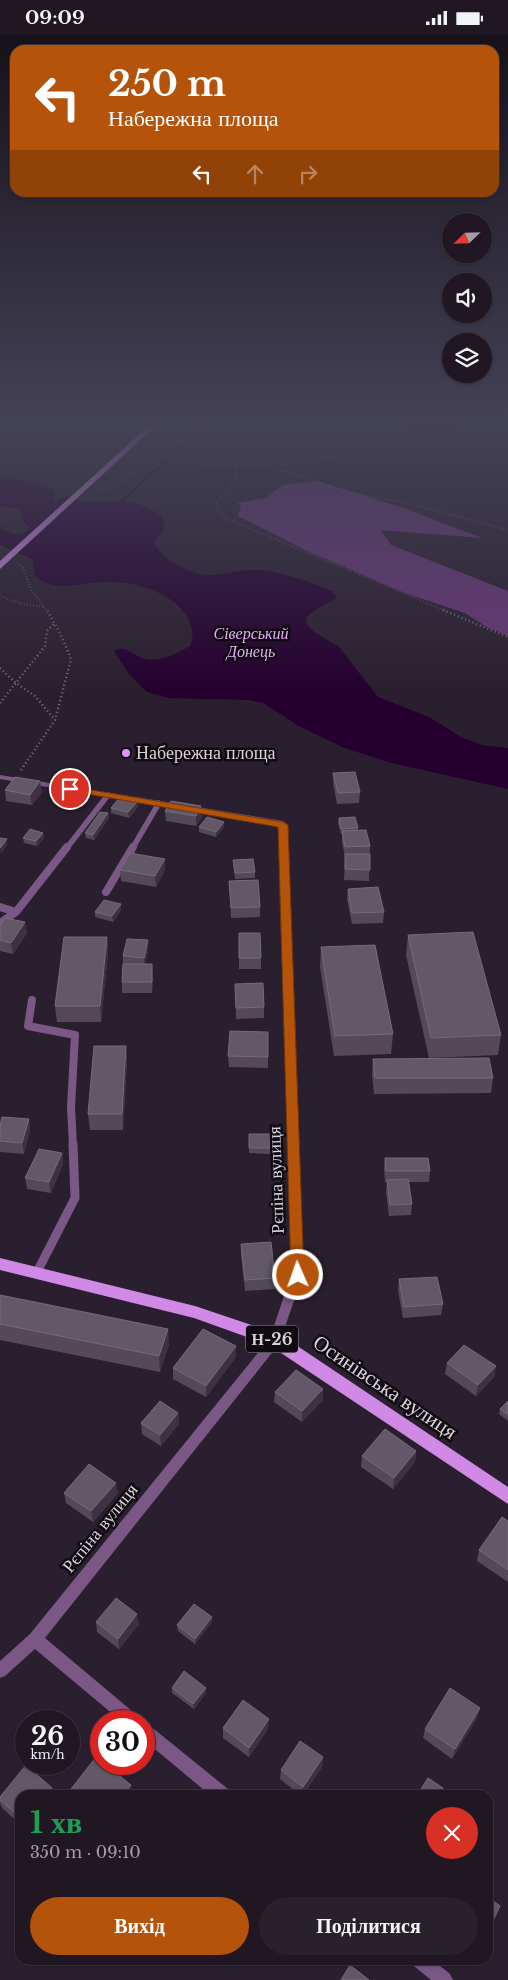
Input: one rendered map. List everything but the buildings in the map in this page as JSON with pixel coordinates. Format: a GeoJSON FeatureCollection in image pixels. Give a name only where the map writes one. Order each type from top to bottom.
{"type":"FeatureCollection","features":[{"type":"Feature","properties":{"kind":"main road"},"geometry":{"type":"LineString","coordinates":[[0,566],[60,511]]}},
{"type":"Feature","properties":{"kind":"main road","name":"Осинівська вулиця"},"geometry":{"type":"LineString","coordinates":[[0,1264],[195,1311],[276,1340],[508,1496]]}},
{"type":"Feature","properties":{"kind":"street"},"geometry":{"type":"LineString","coordinates":[[0,777],[159,803]]}},
{"type":"Feature","properties":{"kind":"street","name":"Рєпіна вулиця"},"geometry":{"type":"LineString","coordinates":[[0,1671],[35,1639],[276,1340],[298,1275],[283,825],[159,803]]}},
{"type":"Feature","properties":{"kind":"street"},"geometry":{"type":"LineString","coordinates":[[35,1639],[120,1710]]}},
{"type":"Feature","properties":{"kind":"street"},"geometry":{"type":"LineString","coordinates":[[155,1739],[216,1790]]}},
{"type":"Feature","properties":{"kind":"street"},"geometry":{"type":"LineString","coordinates":[[426,1965],[444,1980]]}},
{"type":"Feature","properties":{"kind":"lane"},"geometry":{"type":"LineString","coordinates":[[0,923],[16,912],[108,795]]}},
{"type":"Feature","properties":{"kind":"lane"},"geometry":{"type":"LineString","coordinates":[[106,892],[159,803]]}},
{"type":"Feature","properties":{"kind":"lane"},"geometry":{"type":"LineString","coordinates":[[0,907],[16,912]]}},
{"type":"Feature","properties":{"kind":"lane"},"geometry":{"type":"LineString","coordinates":[[32,1000],[28,1026],[75,1035],[72,1107],[75,1198],[37,1272]]}},
{"type":"Feature","properties":{"kind":"path"},"geometry":{"type":"LineString","coordinates":[[219,511],[227,519],[508,637]]}},
{"type":"Feature","properties":{"kind":"path"},"geometry":{"type":"LineString","coordinates":[[437,511],[508,530]]}},
{"type":"Feature","properties":{"kind":"path"},"geometry":{"type":"LineString","coordinates":[[15,779],[55,720],[71,659],[54,624],[31,589],[23,569]]}},
{"type":"Feature","properties":{"kind":"path"},"geometry":{"type":"LineString","coordinates":[[0,593],[2,597],[9,600],[44,607]]}},
{"type":"Feature","properties":{"kind":"path"},"geometry":{"type":"LineString","coordinates":[[0,703],[45,646],[47,631],[54,624]]}},
{"type":"Feature","properties":{"kind":"path"},"geometry":{"type":"LineString","coordinates":[[0,668],[16,683],[35,696],[55,720]]}},
{"type":"Feature","properties":{"kind":"shaded area"},"geometry":{"type":"Polygon","coordinates":[[[240,511],[411,511],[482,538],[381,530],[391,545],[508,591],[508,636],[485,626],[465,613],[405,593],[305,550],[238,516],[240,511]]]}},
{"type":"Feature","properties":{"kind":"water","name":"Сіверський Донець"},"geometry":{"type":"Polygon","coordinates":[[[20,511],[153,511],[163,518],[164,530],[154,541],[156,547],[167,558],[183,568],[205,575],[246,570],[268,571],[296,578],[332,591],[337,598],[312,612],[306,618],[307,625],[313,631],[339,647],[378,697],[429,717],[461,737],[482,745],[508,748],[508,789],[391,763],[342,747],[299,726],[263,703],[248,700],[169,698],[147,692],[129,674],[114,651],[122,649],[142,658],[152,660],[169,656],[190,646],[192,637],[191,626],[185,614],[178,606],[159,593],[136,585],[101,582],[62,586],[40,580],[35,574],[32,559],[0,545],[0,526],[14,533],[24,533],[30,528],[24,522],[20,511]]]}},
{"type":"Feature","properties":{"kind":"place","name":"Набережна площа"},"geometry":{"type":"Point","coordinates":[126,753]}},
{"type":"Feature","properties":{"kind":"route"},"geometry":{"type":"LineString","coordinates":[[70,789],[283,825],[298,1275]]}}]}
